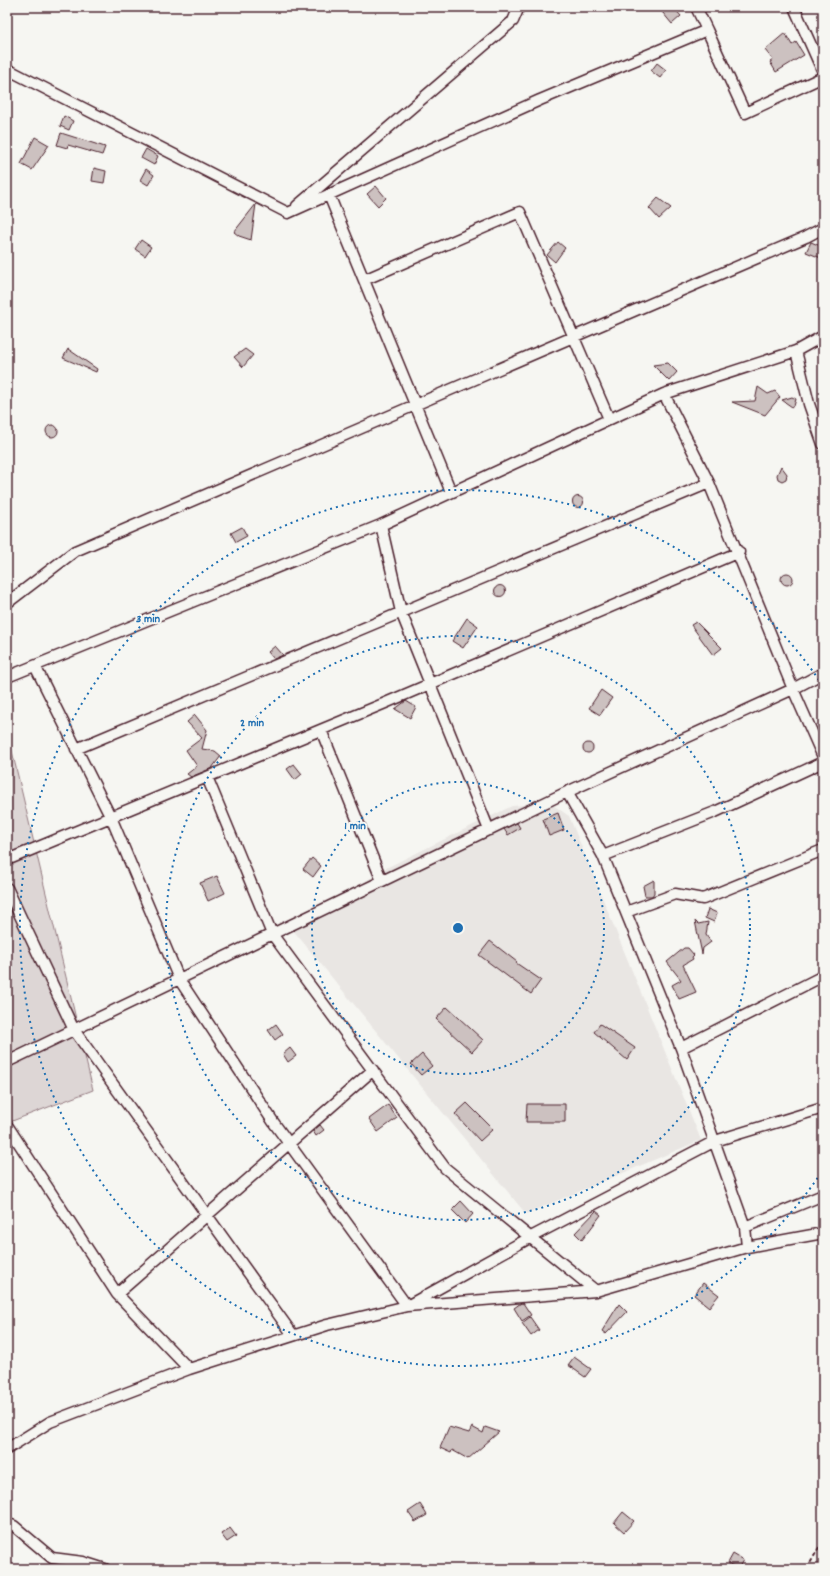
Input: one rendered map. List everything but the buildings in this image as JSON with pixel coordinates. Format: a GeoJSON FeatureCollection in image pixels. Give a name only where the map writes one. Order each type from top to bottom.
{"type":"FeatureCollection","features":[{"type":"Feature","properties":{"kind":"street"},"geometry":{"type":"LineString","coordinates":[[288,214],[513,21],[519,7]]}},
{"type":"Feature","properties":{"kind":"street"},"geometry":{"type":"LineString","coordinates":[[696,7],[745,113],[823,77]]}},
{"type":"Feature","properties":{"kind":"street"},"geometry":{"type":"LineString","coordinates":[[794,7],[823,72]]}},
{"type":"Feature","properties":{"kind":"street"},"geometry":{"type":"LineString","coordinates":[[288,214],[540,100],[707,30]]}},
{"type":"Feature","properties":{"kind":"street"},"geometry":{"type":"LineString","coordinates":[[7,70],[288,214]]}},
{"type":"Feature","properties":{"kind":"street"},"geometry":{"type":"LineString","coordinates":[[329,195],[451,492]]}},
{"type":"Feature","properties":{"kind":"street"},"geometry":{"type":"LineString","coordinates":[[364,280],[520,212],[609,419]]}},
{"type":"Feature","properties":{"kind":"street"},"geometry":{"type":"LineString","coordinates":[[7,603],[75,551],[806,238],[823,228]]}},
{"type":"Feature","properties":{"kind":"street"},"geometry":{"type":"LineString","coordinates":[[7,677],[381,525],[664,394],[796,351],[823,336]]}},
{"type":"Feature","properties":{"kind":"street"},"geometry":{"type":"LineString","coordinates":[[796,351],[809,404],[823,444]]}},
{"type":"Feature","properties":{"kind":"street"},"geometry":{"type":"LineString","coordinates":[[664,394],[709,483],[739,552],[793,689],[823,757]]}},
{"type":"Feature","properties":{"kind":"street"},"geometry":{"type":"LineString","coordinates":[[76,749],[709,483]]}},
{"type":"Feature","properties":{"kind":"street"},"geometry":{"type":"LineString","coordinates":[[381,525],[401,612],[489,830]]}},
{"type":"Feature","properties":{"kind":"street"},"geometry":{"type":"LineString","coordinates":[[7,860],[321,730],[739,552]]}},
{"type":"Feature","properties":{"kind":"street"},"geometry":{"type":"LineString","coordinates":[[35,666],[110,817],[179,979],[289,1144],[407,1306]]}},
{"type":"Feature","properties":{"kind":"street"},"geometry":{"type":"LineString","coordinates":[[7,1062],[567,792],[793,689],[823,673]]}},
{"type":"Feature","properties":{"kind":"street"},"geometry":{"type":"LineString","coordinates":[[321,730],[382,881]]}},
{"type":"Feature","properties":{"kind":"street"},"geometry":{"type":"LineString","coordinates":[[603,856],[715,812],[823,762]]}},
{"type":"Feature","properties":{"kind":"street"},"geometry":{"type":"LineString","coordinates":[[207,777],[272,934],[445,1168],[596,1291]]}},
{"type":"Feature","properties":{"kind":"street"},"geometry":{"type":"LineString","coordinates":[[567,792],[603,856],[681,1048],[745,1227],[747,1247]]}},
{"type":"Feature","properties":{"kind":"street"},"geometry":{"type":"LineString","coordinates":[[626,912],[675,894],[703,899],[823,850]]}},
{"type":"Feature","properties":{"kind":"street"},"geometry":{"type":"LineString","coordinates":[[7,888],[74,1030],[293,1335]]}},
{"type":"Feature","properties":{"kind":"street"},"geometry":{"type":"LineString","coordinates":[[681,1048],[823,976]]}},
{"type":"Feature","properties":{"kind":"street"},"geometry":{"type":"LineString","coordinates":[[118,1294],[373,1070]]}},
{"type":"Feature","properties":{"kind":"street"},"geometry":{"type":"LineString","coordinates":[[407,1306],[530,1237],[714,1141],[823,1108]]}},
{"type":"Feature","properties":{"kind":"street"},"geometry":{"type":"LineString","coordinates":[[7,1125],[118,1294],[189,1368]]}},
{"type":"Feature","properties":{"kind":"street"},"geometry":{"type":"LineString","coordinates":[[745,1227],[823,1195]]}},
{"type":"Feature","properties":{"kind":"street"},"geometry":{"type":"LineString","coordinates":[[7,1449],[50,1422],[189,1368],[327,1325],[407,1306],[596,1291],[747,1247],[823,1233]]}},
{"type":"Feature","properties":{"kind":"street"},"geometry":{"type":"LineString","coordinates":[[7,1523],[14,1526],[52,1558],[83,1562],[105,1569]]}},
{"type":"Feature","properties":{"kind":"path"},"geometry":{"type":"LineString","coordinates":[[807,1569],[823,1540]]}},
{"type":"Feature","properties":{"kind":"shaded area"},"geometry":{"type":"Polygon","coordinates":[[[7,730],[93,1090],[7,1123],[7,730]]]}},
{"type":"Feature","properties":{"kind":"shaded area"},"geometry":{"type":"Polygon","coordinates":[[[550,803],[569,816],[701,1140],[526,1214],[293,930],[384,869],[512,806],[550,803]]]}}]}
